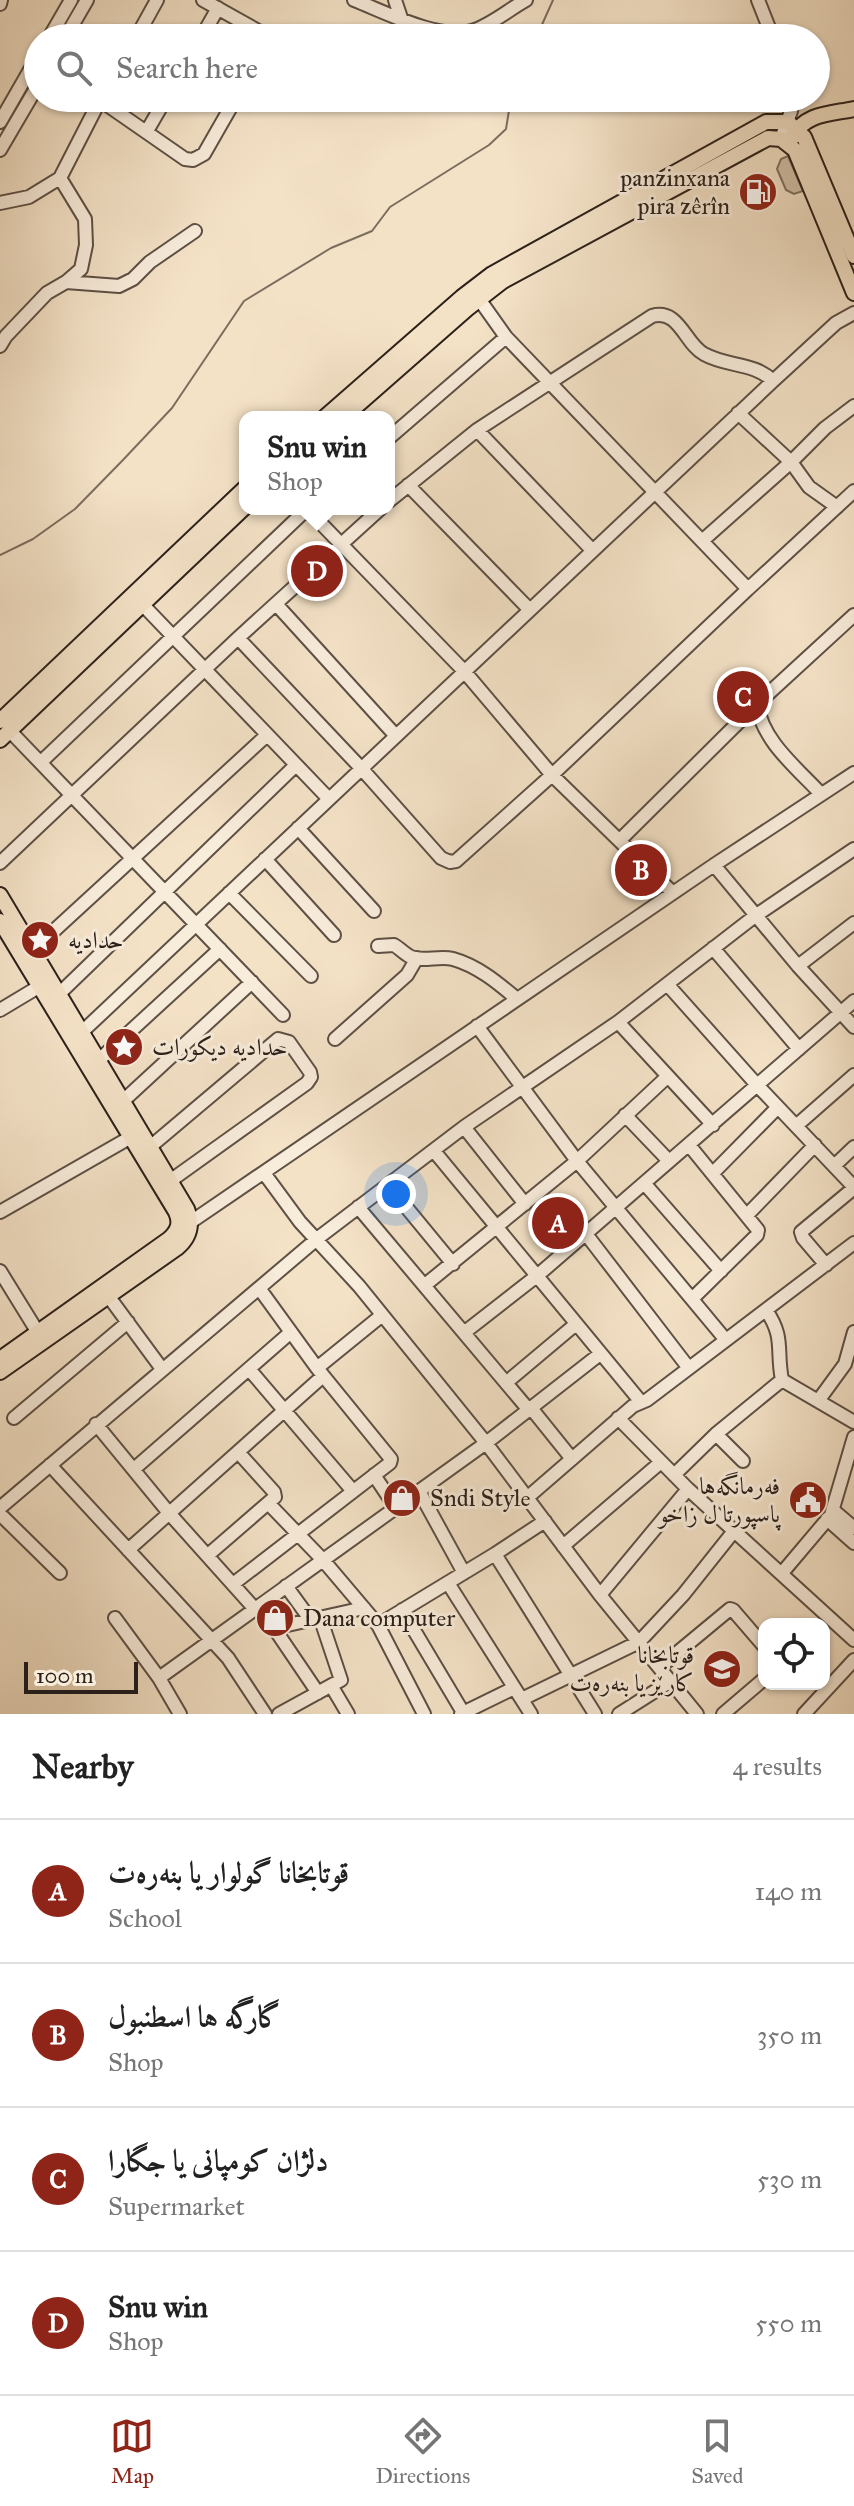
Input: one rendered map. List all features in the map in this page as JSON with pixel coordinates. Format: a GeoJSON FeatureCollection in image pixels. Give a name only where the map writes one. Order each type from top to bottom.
{"type":"FeatureCollection","features":[{"type":"Feature","properties":{"kind":"main road"},"geometry":{"type":"LineString","coordinates":[[854,109],[792,125],[785,142],[854,293]]}},
{"type":"Feature","properties":{"kind":"main road"},"geometry":{"type":"LineString","coordinates":[[332,411],[462,297],[508,264],[759,125],[773,121],[792,125],[804,137],[854,256]]}},
{"type":"Feature","properties":{"kind":"main road"},"geometry":{"type":"LineString","coordinates":[[351,411],[479,299],[516,273],[762,140],[785,142]]}},
{"type":"Feature","properties":{"kind":"main road"},"geometry":{"type":"LineString","coordinates":[[3,730],[239,494]]}},
{"type":"Feature","properties":{"kind":"main road"},"geometry":{"type":"LineString","coordinates":[[3,730],[239,513]]}},
{"type":"Feature","properties":{"kind":"main road"},"geometry":{"type":"LineString","coordinates":[[0,895],[187,1209],[181,1245],[0,1372]]}},
{"type":"Feature","properties":{"kind":"main road"},"geometry":{"type":"LineString","coordinates":[[0,921],[184,1226]]}},
{"type":"Feature","properties":{"kind":"main road"},"geometry":{"type":"LineString","coordinates":[[0,1359],[184,1226]]}},
{"type":"Feature","properties":{"kind":"street"},"geometry":{"type":"LineString","coordinates":[[57,24],[71,0]]}},
{"type":"Feature","properties":{"kind":"street"},"geometry":{"type":"LineString","coordinates":[[73,24],[87,0]]}},
{"type":"Feature","properties":{"kind":"street"},"geometry":{"type":"LineString","coordinates":[[144,24],[157,0]]}},
{"type":"Feature","properties":{"kind":"street"},"geometry":{"type":"LineString","coordinates":[[203,0],[246,24]]}},
{"type":"Feature","properties":{"kind":"street"},"geometry":{"type":"LineString","coordinates":[[354,0],[419,24]]}},
{"type":"Feature","properties":{"kind":"street"},"geometry":{"type":"LineString","coordinates":[[395,0],[401,18]]}},
{"type":"Feature","properties":{"kind":"street"},"geometry":{"type":"LineString","coordinates":[[486,24],[526,0]]}},
{"type":"Feature","properties":{"kind":"street"},"geometry":{"type":"LineString","coordinates":[[758,0],[767,24]]}},
{"type":"Feature","properties":{"kind":"street"},"geometry":{"type":"LineString","coordinates":[[209,24],[218,8]]}},
{"type":"Feature","properties":{"kind":"street"},"geometry":{"type":"LineString","coordinates":[[0,122],[24,80]]}},
{"type":"Feature","properties":{"kind":"street"},"geometry":{"type":"LineString","coordinates":[[0,150],[24,109]]}},
{"type":"Feature","properties":{"kind":"street"},"geometry":{"type":"LineString","coordinates":[[0,203],[29,197],[60,178],[94,112]]}},
{"type":"Feature","properties":{"kind":"street"},"geometry":{"type":"LineString","coordinates":[[120,112],[185,159],[193,160],[204,154],[228,112]]}},
{"type":"Feature","properties":{"kind":"street"},"geometry":{"type":"LineString","coordinates":[[147,131],[158,112]]}},
{"type":"Feature","properties":{"kind":"street"},"geometry":{"type":"LineString","coordinates":[[792,112],[792,125]]}},
{"type":"Feature","properties":{"kind":"street"},"geometry":{"type":"LineString","coordinates":[[0,346],[47,293],[81,269],[86,245],[85,219],[60,178]]}},
{"type":"Feature","properties":{"kind":"street"},"geometry":{"type":"LineString","coordinates":[[66,282],[119,286],[133,279],[150,262],[195,231]]}},
{"type":"Feature","properties":{"kind":"street"},"geometry":{"type":"LineString","coordinates":[[479,299],[506,337],[748,589]]}},
{"type":"Feature","properties":{"kind":"street"},"geometry":{"type":"LineString","coordinates":[[82,1032],[738,413],[836,323],[854,313]]}},
{"type":"Feature","properties":{"kind":"street"},"geometry":{"type":"LineString","coordinates":[[395,496],[477,430],[652,316],[659,314],[672,319],[700,353],[760,369],[773,381]]}},
{"type":"Feature","properties":{"kind":"street"},"geometry":{"type":"LineString","coordinates":[[395,433],[506,337]]}},
{"type":"Feature","properties":{"kind":"street"},"geometry":{"type":"LineString","coordinates":[[702,541],[825,428],[854,406]]}},
{"type":"Feature","properties":{"kind":"street"},"geometry":{"type":"LineString","coordinates":[[738,413],[791,462],[809,487],[837,507]]}},
{"type":"Feature","properties":{"kind":"street"},"geometry":{"type":"LineString","coordinates":[[477,430],[592,550]]}},
{"type":"Feature","properties":{"kind":"street"},"geometry":{"type":"LineString","coordinates":[[408,485],[529,609]]}},
{"type":"Feature","properties":{"kind":"street"},"geometry":{"type":"LineString","coordinates":[[238,638],[441,858],[456,861],[854,491]]}},
{"type":"Feature","properties":{"kind":"street"},"geometry":{"type":"LineString","coordinates":[[41,762],[301,515]]}},
{"type":"Feature","properties":{"kind":"street"},"geometry":{"type":"LineString","coordinates":[[313,515],[464,671],[552,775],[673,893]]}},
{"type":"Feature","properties":{"kind":"street"},"geometry":{"type":"LineString","coordinates":[[0,863],[373,515]]}},
{"type":"Feature","properties":{"kind":"street"},"geometry":{"type":"LineString","coordinates":[[142,604],[329,799]]}},
{"type":"Feature","properties":{"kind":"street"},"geometry":{"type":"LineString","coordinates":[[276,604],[396,736]]}},
{"type":"Feature","properties":{"kind":"street"},"geometry":{"type":"LineString","coordinates":[[620,840],[757,704],[854,615]]}},
{"type":"Feature","properties":{"kind":"street"},"geometry":{"type":"LineString","coordinates":[[757,704],[770,739],[821,794]]}},
{"type":"Feature","properties":{"kind":"street"},"geometry":{"type":"LineString","coordinates":[[3,730],[41,762],[283,1015]]}},
{"type":"Feature","properties":{"kind":"street"},"geometry":{"type":"LineString","coordinates":[[33,950],[267,735]]}},
{"type":"Feature","properties":{"kind":"street"},"geometry":{"type":"LineString","coordinates":[[59,994],[296,765]]}},
{"type":"Feature","properties":{"kind":"street"},"geometry":{"type":"LineString","coordinates":[[184,1226],[854,773]]}},
{"type":"Feature","properties":{"kind":"street"},"geometry":{"type":"LineString","coordinates":[[298,828],[374,911]]}},
{"type":"Feature","properties":{"kind":"street"},"geometry":{"type":"LineString","coordinates":[[60,1573],[1,1514],[50,1465],[358,1207],[464,1127],[618,1022],[755,916],[854,849]]}},
{"type":"Feature","properties":{"kind":"street"},"geometry":{"type":"LineString","coordinates":[[265,859],[334,935]]}},
{"type":"Feature","properties":{"kind":"street"},"geometry":{"type":"LineString","coordinates":[[714,865],[798,966],[854,1027]]}},
{"type":"Feature","properties":{"kind":"street"},"geometry":{"type":"LineString","coordinates":[[229,893],[311,976]]}},
{"type":"Feature","properties":{"kind":"street"},"geometry":{"type":"LineString","coordinates":[[798,966],[854,923]]}},
{"type":"Feature","properties":{"kind":"street"},"geometry":{"type":"LineString","coordinates":[[378,946],[394,945],[408,956],[417,958],[438,956],[461,961],[490,976],[517,999]]}},
{"type":"Feature","properties":{"kind":"street"},"geometry":{"type":"LineString","coordinates":[[713,948],[799,1049]]}},
{"type":"Feature","properties":{"kind":"street"},"geometry":{"type":"LineString","coordinates":[[99,1060],[220,949]]}},
{"type":"Feature","properties":{"kind":"street"},"geometry":{"type":"LineString","coordinates":[[335,1039],[407,975],[417,958]]}},
{"type":"Feature","properties":{"kind":"street"},"geometry":{"type":"LineString","coordinates":[[123,1101],[252,982]]}},
{"type":"Feature","properties":{"kind":"street"},"geometry":{"type":"LineString","coordinates":[[667,984],[854,1188],[801,1232],[826,1265]]}},
{"type":"Feature","properties":{"kind":"street"},"geometry":{"type":"LineString","coordinates":[[0,1010],[40,986]]}},
{"type":"Feature","properties":{"kind":"street"},"geometry":{"type":"LineString","coordinates":[[465,1332],[617,1208],[854,1001]]}},
{"type":"Feature","properties":{"kind":"street"},"geometry":{"type":"LineString","coordinates":[[618,1022],[713,1125]]}},
{"type":"Feature","properties":{"kind":"street"},"geometry":{"type":"LineString","coordinates":[[477,1026],[577,1161],[725,1339]]}},
{"type":"Feature","properties":{"kind":"street"},"geometry":{"type":"LineString","coordinates":[[150,1147],[278,1039],[289,1042],[310,1072],[311,1079],[307,1083],[170,1181]]}},
{"type":"Feature","properties":{"kind":"street"},"geometry":{"type":"LineString","coordinates":[[796,1126],[854,1075]]}},
{"type":"Feature","properties":{"kind":"street"},"geometry":{"type":"LineString","coordinates":[[425,1285],[577,1161],[667,1077]]}},
{"type":"Feature","properties":{"kind":"street"},"geometry":{"type":"LineString","coordinates":[[713,1173],[778,1107]]}},
{"type":"Feature","properties":{"kind":"street"},"geometry":{"type":"LineString","coordinates":[[625,1115],[669,1161]]}},
{"type":"Feature","properties":{"kind":"street"},"geometry":{"type":"LineString","coordinates":[[464,1127],[525,1204]]}},
{"type":"Feature","properties":{"kind":"street"},"geometry":{"type":"LineString","coordinates":[[0,1212],[131,1137]]}},
{"type":"Feature","properties":{"kind":"street"},"geometry":{"type":"LineString","coordinates":[[689,1145],[758,1227],[757,1235],[692,1299]]}},
{"type":"Feature","properties":{"kind":"street"},"geometry":{"type":"LineString","coordinates":[[748,1214],[815,1145]]}},
{"type":"Feature","properties":{"kind":"street"},"geometry":{"type":"LineString","coordinates":[[834,1166],[854,1147]]}},
{"type":"Feature","properties":{"kind":"street"},"geometry":{"type":"LineString","coordinates":[[434,1151],[641,1402]]}},
{"type":"Feature","properties":{"kind":"street"},"geometry":{"type":"LineString","coordinates":[[264,1173],[300,1222],[359,1286],[486,1443],[600,1595],[697,1714]]}},
{"type":"Feature","properties":{"kind":"street"},"geometry":{"type":"LineString","coordinates":[[644,1183],[721,1271]]}},
{"type":"Feature","properties":{"kind":"street"},"geometry":{"type":"LineString","coordinates":[[388,1185],[453,1264]]}},
{"type":"Feature","properties":{"kind":"street"},"geometry":{"type":"LineString","coordinates":[[358,1207],[572,1459]]}},
{"type":"Feature","properties":{"kind":"street"},"geometry":{"type":"LineString","coordinates":[[586,1234],[688,1367]]}},
{"type":"Feature","properties":{"kind":"street"},"geometry":{"type":"LineString","coordinates":[[528,1497],[618,1418],[854,1243]]}},
{"type":"Feature","properties":{"kind":"street"},"geometry":{"type":"LineString","coordinates":[[0,1271],[37,1331]]}},
{"type":"Feature","properties":{"kind":"street"},"geometry":{"type":"LineString","coordinates":[[233,1584],[390,1463],[390,1456],[320,1372],[259,1288]]}},
{"type":"Feature","properties":{"kind":"street"},"geometry":{"type":"LineString","coordinates":[[109,1297],[162,1369]]}},
{"type":"Feature","properties":{"kind":"street"},"geometry":{"type":"LineString","coordinates":[[766,1310],[779,1332],[782,1380]]}},
{"type":"Feature","properties":{"kind":"street"},"geometry":{"type":"LineString","coordinates":[[128,1550],[285,1410],[320,1372],[381,1316]]}},
{"type":"Feature","properties":{"kind":"street"},"geometry":{"type":"LineString","coordinates":[[14,1418],[128,1322]]}},
{"type":"Feature","properties":{"kind":"street"},"geometry":{"type":"LineString","coordinates":[[507,1382],[576,1324]]}},
{"type":"Feature","properties":{"kind":"street"},"geometry":{"type":"LineString","coordinates":[[134,1469],[291,1332]]}},
{"type":"Feature","properties":{"kind":"street"},"geometry":{"type":"LineString","coordinates":[[818,1401],[845,1364],[854,1332]]}},
{"type":"Feature","properties":{"kind":"street"},"geometry":{"type":"LineString","coordinates":[[159,1678],[486,1443],[600,1354]]}},
{"type":"Feature","properties":{"kind":"street"},"geometry":{"type":"LineString","coordinates":[[249,1369],[352,1490]]}},
{"type":"Feature","properties":{"kind":"street"},"geometry":{"type":"LineString","coordinates":[[782,1380],[854,1422]]}},
{"type":"Feature","properties":{"kind":"street"},"geometry":{"type":"LineString","coordinates":[[674,1475],[716,1434],[782,1380]]}},
{"type":"Feature","properties":{"kind":"street"},"geometry":{"type":"LineString","coordinates":[[618,1418],[688,1489],[854,1640]]}},
{"type":"Feature","properties":{"kind":"street"},"geometry":{"type":"LineString","coordinates":[[96,1424],[169,1513],[274,1628],[318,1693]]}},
{"type":"Feature","properties":{"kind":"street"},"geometry":{"type":"LineString","coordinates":[[716,1434],[743,1461]]}},
{"type":"Feature","properties":{"kind":"street"},"geometry":{"type":"LineString","coordinates":[[782,1573],[830,1515],[854,1437]]}},
{"type":"Feature","properties":{"kind":"street"},"geometry":{"type":"LineString","coordinates":[[208,1555],[275,1497],[275,1493],[238,1452]]}},
{"type":"Feature","properties":{"kind":"street"},"geometry":{"type":"LineString","coordinates":[[563,1546],[661,1462]]}},
{"type":"Feature","properties":{"kind":"street"},"geometry":{"type":"LineString","coordinates":[[50,1465],[232,1664],[265,1714]]}},
{"type":"Feature","properties":{"kind":"street"},"geometry":{"type":"LineString","coordinates":[[374,1475],[396,1508]]}},
{"type":"Feature","properties":{"kind":"street"},"geometry":{"type":"LineString","coordinates":[[600,1595],[688,1489]]}},
{"type":"Feature","properties":{"kind":"street"},"geometry":{"type":"LineString","coordinates":[[419,1491],[464,1573]]}},
{"type":"Feature","properties":{"kind":"street"},"geometry":{"type":"LineString","coordinates":[[268,1503],[323,1560],[378,1625],[424,1714]]}},
{"type":"Feature","properties":{"kind":"street"},"geometry":{"type":"LineString","coordinates":[[830,1515],[854,1528]]}},
{"type":"Feature","properties":{"kind":"street"},"geometry":{"type":"LineString","coordinates":[[830,1515],[854,1543]]}},
{"type":"Feature","properties":{"kind":"street"},"geometry":{"type":"LineString","coordinates":[[378,1625],[545,1521]]}},
{"type":"Feature","properties":{"kind":"street"},"geometry":{"type":"LineString","coordinates":[[402,1610],[463,1714],[571,1676],[639,1642],[683,1595],[734,1531]]}},
{"type":"Feature","properties":{"kind":"street"},"geometry":{"type":"LineString","coordinates":[[495,1554],[595,1714]]}},
{"type":"Feature","properties":{"kind":"street"},"geometry":{"type":"LineString","coordinates":[[448,1583],[531,1714]]}},
{"type":"Feature","properties":{"kind":"street"},"geometry":{"type":"LineString","coordinates":[[279,1714],[339,1683],[341,1677],[315,1618],[286,1586]]}},
{"type":"Feature","properties":{"kind":"street"},"geometry":{"type":"LineString","coordinates":[[274,1628],[364,1608]]}},
{"type":"Feature","properties":{"kind":"street"},"geometry":{"type":"LineString","coordinates":[[660,1667],[732,1609],[758,1639]]}},
{"type":"Feature","properties":{"kind":"street"},"geometry":{"type":"LineString","coordinates":[[115,1618],[159,1678],[180,1714]]}},
{"type":"Feature","properties":{"kind":"street"},"geometry":{"type":"LineString","coordinates":[[804,1714],[854,1660]]}},
{"type":"Feature","properties":{"kind":"street"},"geometry":{"type":"LineString","coordinates":[[619,1714],[671,1681]]}},
{"type":"Feature","properties":{"kind":"street"},"geometry":{"type":"LineString","coordinates":[[723,1714],[758,1684]]}},
{"type":"Feature","properties":{"kind":"street"},"geometry":{"type":"LineString","coordinates":[[332,1687],[348,1714]]}},
{"type":"Feature","properties":{"kind":"shaded area"},"geometry":{"type":"Polygon","coordinates":[[[788,156],[803,191],[794,194],[786,190],[777,169],[781,159],[788,156]]]}},
{"type":"Feature","properties":{"kind":"waterway"},"geometry":{"type":"LineString","coordinates":[[542,24],[553,0]]}},
{"type":"Feature","properties":{"kind":"waterway"},"geometry":{"type":"LineString","coordinates":[[0,555],[33,539],[75,509],[122,461],[172,408],[244,301],[331,248],[372,231],[390,207],[489,145],[506,129],[509,112]]}},
{"type":"Feature","properties":{"kind":"place","name":"panzinxana pira zêrîn"},"geometry":{"type":"Point","coordinates":[758,192]}},
{"type":"Feature","properties":{"kind":"place","name":"Snu win"},"geometry":{"type":"Point","coordinates":[317,571]}},
{"type":"Feature","properties":{"kind":"place","name":"دلژان کومپانی یا جگارا"},"geometry":{"type":"Point","coordinates":[743,697]}},
{"type":"Feature","properties":{"kind":"place","name":"گارگه ها اسطنبول"},"geometry":{"type":"Point","coordinates":[641,870]}},
{"type":"Feature","properties":{"kind":"place","name":"حداديه"},"geometry":{"type":"Point","coordinates":[40,940]}},
{"type":"Feature","properties":{"kind":"place","name":"حداديه ديكورات"},"geometry":{"type":"Point","coordinates":[124,1047]}},
{"type":"Feature","properties":{"kind":"place","name":"قوتابخانا گولوار یا بنەرەت"},"geometry":{"type":"Point","coordinates":[558,1223]}},
{"type":"Feature","properties":{"kind":"place","name":"Sndi Style"},"geometry":{"type":"Point","coordinates":[402,1498]}},
{"type":"Feature","properties":{"kind":"place","name":"فەرمانگەها پاسپورتا ل زاخو"},"geometry":{"type":"Point","coordinates":[808,1500]}},
{"type":"Feature","properties":{"kind":"place","name":"Dana computer"},"geometry":{"type":"Point","coordinates":[275,1618]}},
{"type":"Feature","properties":{"kind":"place","name":"قوتابخانا کارێز یا بنەرەت"},"geometry":{"type":"Point","coordinates":[722,1669]}}]}
